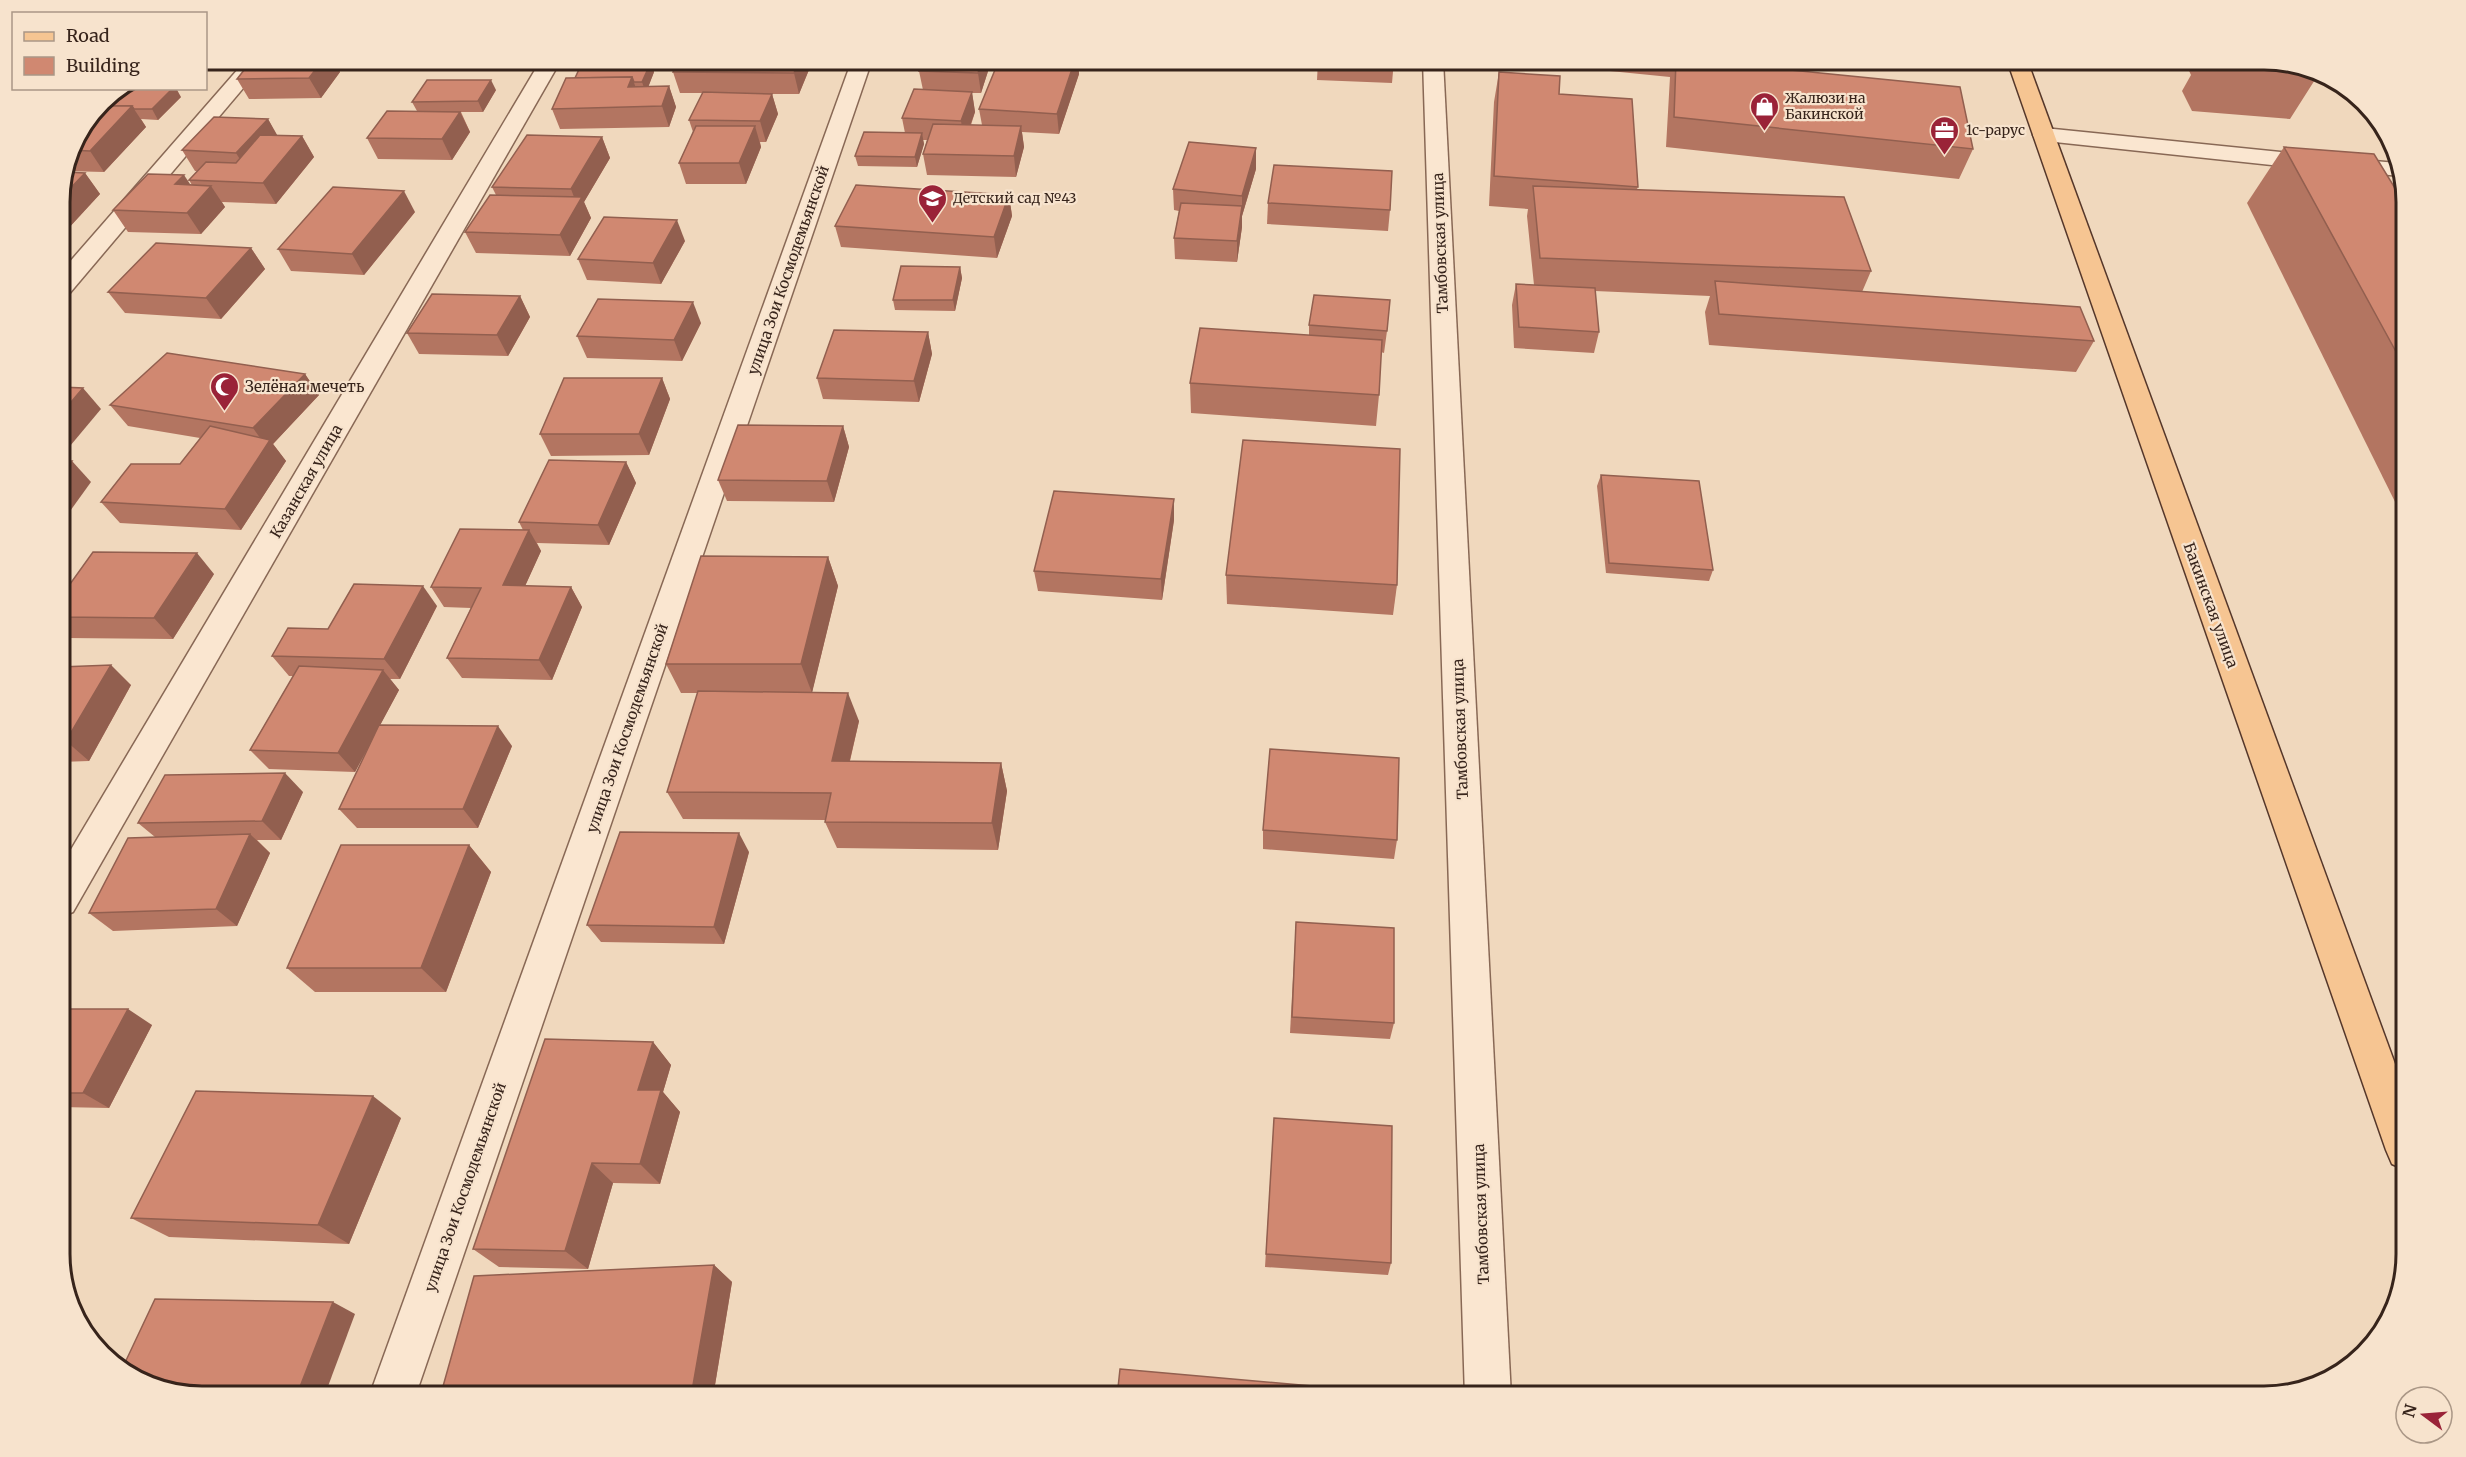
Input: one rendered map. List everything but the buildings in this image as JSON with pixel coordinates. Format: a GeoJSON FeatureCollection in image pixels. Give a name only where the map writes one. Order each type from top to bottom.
{"type":"FeatureCollection","features":[{"type":"Feature","properties":{"kind":"main road","name":"Бакинская улица"},"geometry":{"type":"LineString","coordinates":[[2021,70],[2396,1122]]}},
{"type":"Feature","properties":{"kind":"street"},"geometry":{"type":"LineString","coordinates":[[71,276],[248,70]]}},
{"type":"Feature","properties":{"kind":"street","name":"Казанская улица"},"geometry":{"type":"LineString","coordinates":[[71,882],[545,70]]}},
{"type":"Feature","properties":{"kind":"street","name":"улица Зои Космодемьянской"},"geometry":{"type":"LineString","coordinates":[[396,1386],[858,70]]}},
{"type":"Feature","properties":{"kind":"street","name":"Тамбовская улица"},"geometry":{"type":"LineString","coordinates":[[1433,70],[1488,1386]]}},
{"type":"Feature","properties":{"kind":"street"},"geometry":{"type":"LineString","coordinates":[[2044,135],[2391,169]]}},
{"type":"Feature","properties":{"kind":"street"},"geometry":{"type":"LineString","coordinates":[[2363,167],[2376,187]]}},
{"type":"Feature","properties":{"kind":"place","name":"Жалюзи на Бакинской"},"geometry":{"type":"Point","coordinates":[1764,132]}},
{"type":"Feature","properties":{"kind":"place","name":"1с-рарус"},"geometry":{"type":"Point","coordinates":[1945,156]}},
{"type":"Feature","properties":{"kind":"place","name":"Детский сад №43"},"geometry":{"type":"Point","coordinates":[932,224]}},
{"type":"Feature","properties":{"kind":"place","name":"Зелёная мечеть"},"geometry":{"type":"Point","coordinates":[224,412]}}]}
